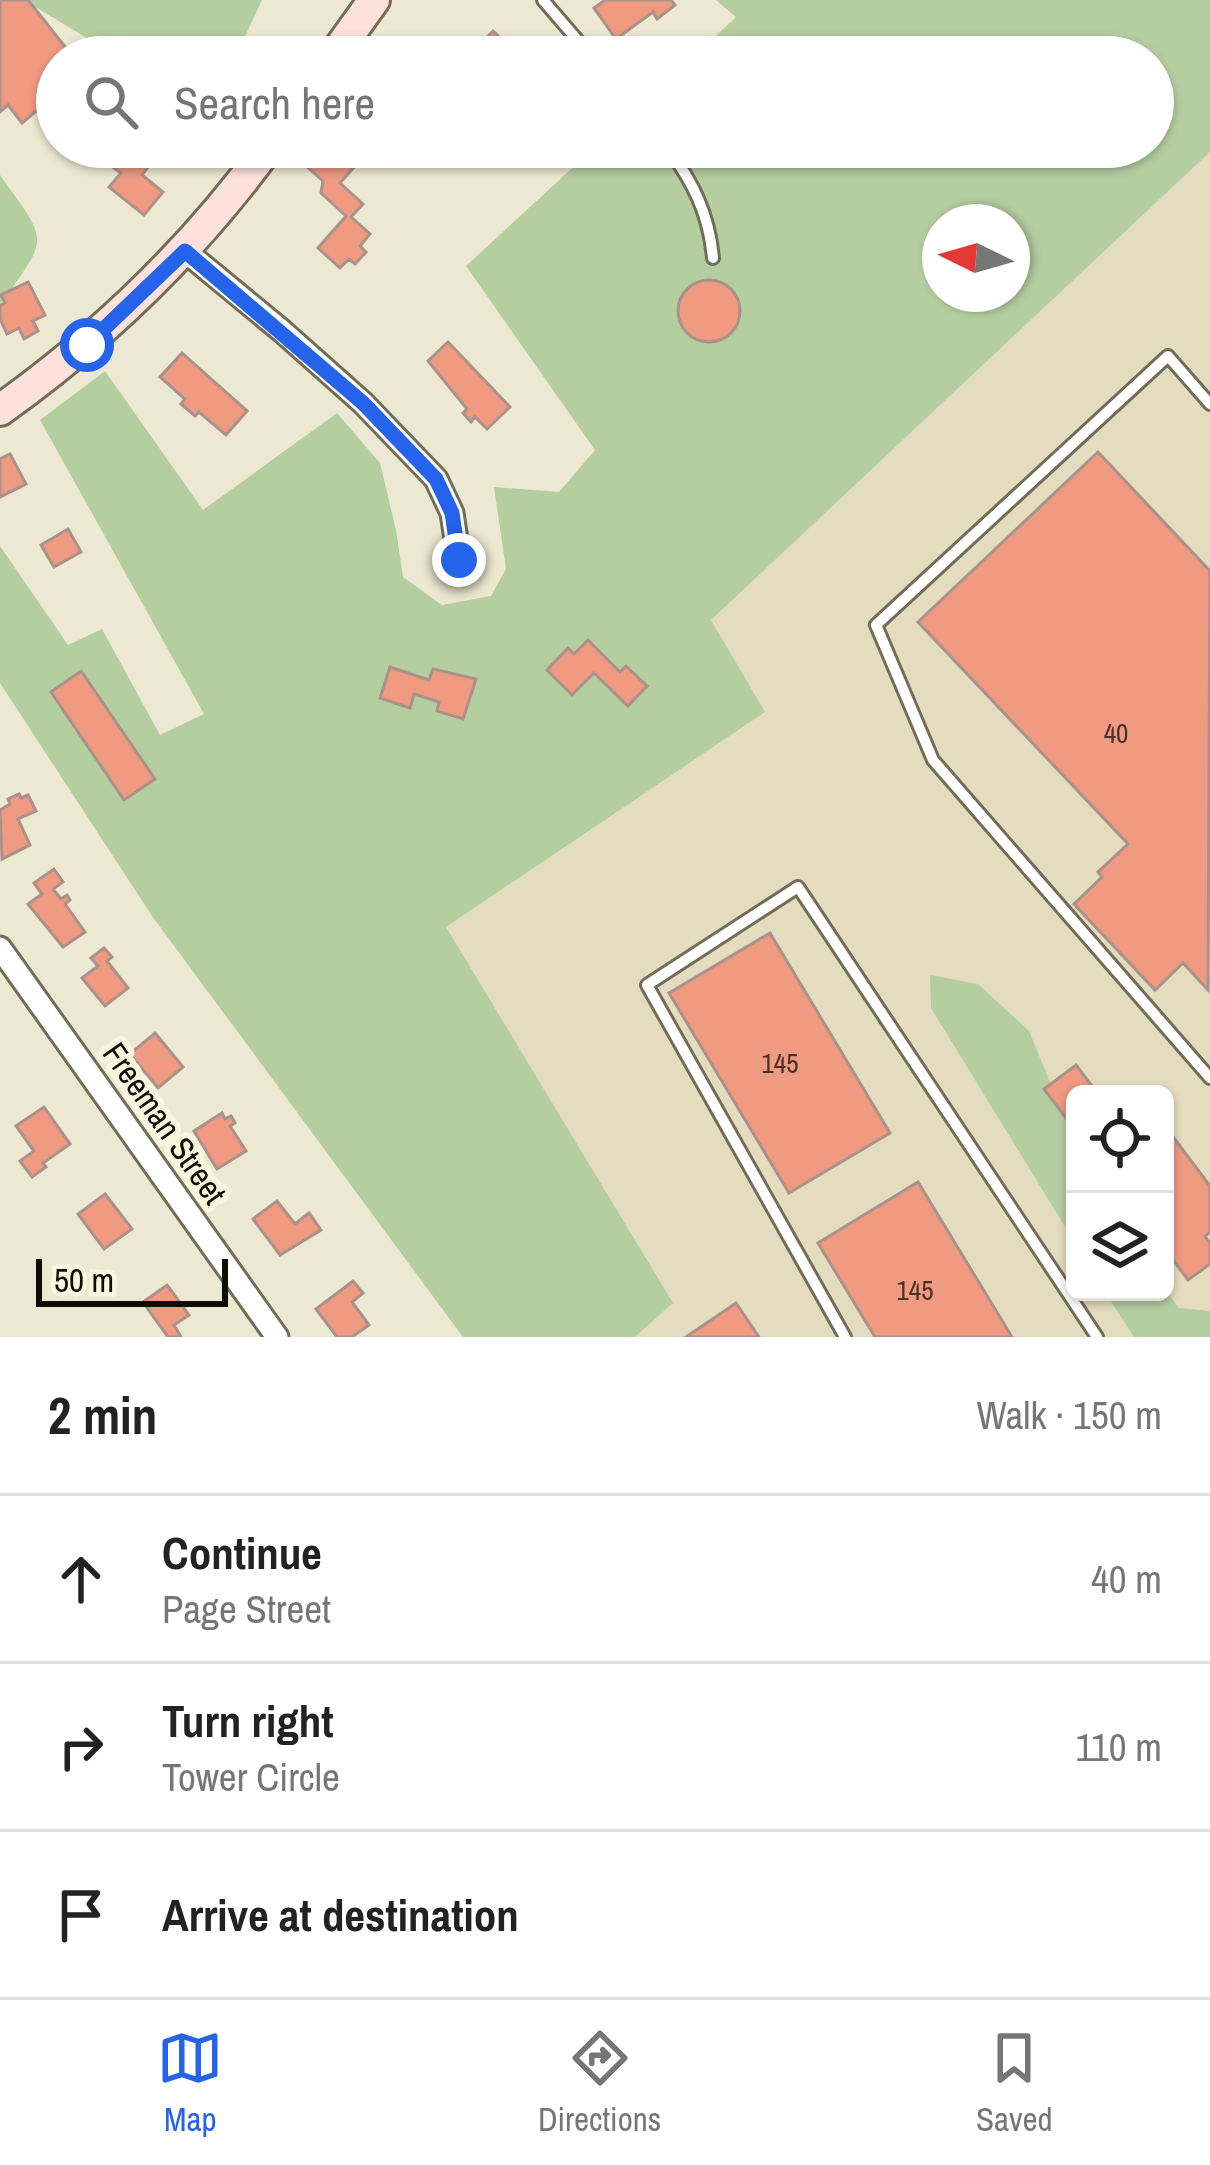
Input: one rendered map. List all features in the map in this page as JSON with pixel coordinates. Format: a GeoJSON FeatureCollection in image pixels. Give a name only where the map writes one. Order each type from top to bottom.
{"type":"FeatureCollection","features":[{"type":"Feature","properties":{"kind":"main road"},"geometry":{"type":"LineString","coordinates":[[348,36],[374,0]]}},
{"type":"Feature","properties":{"kind":"main road"},"geometry":{"type":"LineString","coordinates":[[0,410],[99,335],[185,251],[251,168]]}},
{"type":"Feature","properties":{"kind":"street"},"geometry":{"type":"LineString","coordinates":[[185,251],[363,403],[436,479],[452,513],[459,560]]}},
{"type":"Feature","properties":{"kind":"street","name":"Freeman Street"},"geometry":{"type":"LineString","coordinates":[[0,948],[277,1337]]}},
{"type":"Feature","properties":{"kind":"lane"},"geometry":{"type":"LineString","coordinates":[[543,0],[574,36]]}},
{"type":"Feature","properties":{"kind":"lane"},"geometry":{"type":"LineString","coordinates":[[680,168],[702,203],[712,258]]}},
{"type":"Feature","properties":{"kind":"lane"},"geometry":{"type":"LineString","coordinates":[[1210,404],[1168,356],[876,625],[933,760],[1210,1078]]}},
{"type":"Feature","properties":{"kind":"lane"},"geometry":{"type":"LineString","coordinates":[[845,1337],[647,985],[798,887],[1097,1337]]}},
{"type":"Feature","properties":{"kind":"shaded area"},"geometry":{"type":"Polygon","coordinates":[[[1210,152],[1210,1337],[635,1337],[672,1304],[446,927],[764,712],[710,621],[1210,152]]]}},
{"type":"Feature","properties":{"kind":"green space"},"geometry":{"type":"Polygon","coordinates":[[[24,0],[262,0],[245,36],[83,36],[24,0]]]}},
{"type":"Feature","properties":{"kind":"green space"},"geometry":{"type":"Polygon","coordinates":[[[716,0],[1210,0],[1210,152],[711,620],[765,712],[446,927],[673,1303],[635,1337],[463,1337],[152,916],[0,683],[0,546],[68,645],[102,629],[160,735],[204,714],[40,420],[105,371],[203,510],[337,413],[380,463],[403,577],[442,605],[491,596],[506,569],[494,487],[559,492],[595,450],[466,266],[572,168],[1174,168],[1174,36],[716,36],[736,17],[716,0]]]}},
{"type":"Feature","properties":{"kind":"green space"},"geometry":{"type":"Polygon","coordinates":[[[0,175],[28,215],[37,240],[35,252],[0,306],[0,175]]]}},
{"type":"Feature","properties":{"kind":"green space"},"geometry":{"type":"Polygon","coordinates":[[[930,975],[978,984],[1029,1031],[1066,1121],[1066,1228],[931,1008],[930,975]]]}},
{"type":"Feature","properties":{"kind":"green space"},"geometry":{"type":"Polygon","coordinates":[[[1111,1301],[1174,1301],[1179,1308],[1210,1311],[1210,1337],[1134,1337],[1111,1301]]]}},
{"type":"Feature","properties":{"kind":"building"},"geometry":{"type":"Polygon","coordinates":[[[0,0],[28,0],[57,36],[36,36],[36,111],[22,123],[8,105],[0,112],[0,0]]]}},
{"type":"Feature","properties":{"kind":"building"},"geometry":{"type":"Polygon","coordinates":[[[605,0],[671,0],[675,5],[657,19],[653,12],[620,36],[614,36],[594,8],[605,0]]]}},
{"type":"Feature","properties":{"kind":"building"},"geometry":{"type":"Polygon","coordinates":[[[114,168],[147,168],[142,175],[163,192],[144,215],[109,187],[121,173],[114,168]]]}},
{"type":"Feature","properties":{"kind":"building"},"geometry":{"type":"Polygon","coordinates":[[[309,168],[353,168],[340,183],[363,204],[351,217],[370,234],[360,246],[366,252],[355,264],[349,259],[340,268],[318,248],[346,216],[321,193],[323,181],[309,168]]]}},
{"type":"Feature","properties":{"kind":"building"},"geometry":{"type":"Polygon","coordinates":[[[709,280],[731,289],[740,311],[731,333],[709,342],[687,333],[678,311],[687,289],[709,280]]]}},
{"type":"Feature","properties":{"kind":"building"},"geometry":{"type":"Polygon","coordinates":[[[28,282],[45,315],[33,321],[38,331],[24,339],[19,328],[7,334],[0,306],[5,303],[1,295],[28,282]]]}},
{"type":"Feature","properties":{"kind":"building"},"geometry":{"type":"Polygon","coordinates":[[[448,342],[510,407],[487,429],[463,413],[467,409],[428,361],[448,342]]]}},
{"type":"Feature","properties":{"kind":"building"},"geometry":{"type":"Polygon","coordinates":[[[182,353],[247,411],[226,435],[199,412],[195,416],[181,404],[185,399],[160,377],[182,353]]]}},
{"type":"Feature","properties":{"kind":"building"},"geometry":{"type":"Polygon","coordinates":[[[1098,452],[1210,571],[1208,990],[1183,963],[1155,990],[1074,904],[1128,844],[918,622],[1098,452]]]}},
{"type":"Feature","properties":{"kind":"building"},"geometry":{"type":"Polygon","coordinates":[[[10,454],[26,484],[0,497],[0,459],[10,454]]]}},
{"type":"Feature","properties":{"kind":"building"},"geometry":{"type":"Polygon","coordinates":[[[68,529],[81,552],[54,567],[41,545],[68,529]]]}},
{"type":"Feature","properties":{"kind":"building"},"geometry":{"type":"Polygon","coordinates":[[[588,640],[620,672],[626,666],[647,686],[628,706],[594,673],[572,695],[547,670],[568,648],[574,654],[588,640]]]}},
{"type":"Feature","properties":{"kind":"building"},"geometry":{"type":"Polygon","coordinates":[[[390,667],[429,680],[433,669],[476,679],[463,719],[437,711],[439,702],[414,694],[410,708],[380,698],[390,667]]]}},
{"type":"Feature","properties":{"kind":"building"},"geometry":{"type":"Polygon","coordinates":[[[81,671],[155,779],[124,800],[51,692],[81,671]]]}},
{"type":"Feature","properties":{"kind":"building"},"geometry":{"type":"Polygon","coordinates":[[[19,794],[21,798],[28,795],[36,811],[18,819],[30,845],[2,859],[0,810],[19,794]]]}},
{"type":"Feature","properties":{"kind":"building"},"geometry":{"type":"Polygon","coordinates":[[[54,869],[63,882],[53,889],[61,899],[67,895],[70,900],[65,904],[85,932],[63,947],[28,904],[42,894],[34,883],[54,869]]]}},
{"type":"Feature","properties":{"kind":"building"},"geometry":{"type":"Polygon","coordinates":[[[770,933],[890,1133],[789,1193],[669,993],[770,933]]]}},
{"type":"Feature","properties":{"kind":"building"},"geometry":{"type":"Polygon","coordinates":[[[104,948],[112,957],[107,961],[128,988],[105,1006],[82,978],[98,966],[91,958],[104,948]]]}},
{"type":"Feature","properties":{"kind":"building"},"geometry":{"type":"Polygon","coordinates":[[[155,1033],[183,1067],[158,1088],[130,1054],[155,1033]]]}},
{"type":"Feature","properties":{"kind":"building"},"geometry":{"type":"Polygon","coordinates":[[[1076,1065],[1091,1085],[1066,1085],[1066,1118],[1044,1089],[1076,1065]]]}},
{"type":"Feature","properties":{"kind":"building"},"geometry":{"type":"Polygon","coordinates":[[[44,1107],[70,1144],[32,1177],[20,1161],[34,1151],[16,1126],[44,1107]]]}},
{"type":"Feature","properties":{"kind":"building"},"geometry":{"type":"Polygon","coordinates":[[[222,1113],[225,1119],[231,1116],[235,1123],[230,1126],[246,1151],[217,1169],[194,1131],[222,1113]]]}},
{"type":"Feature","properties":{"kind":"building"},"geometry":{"type":"Polygon","coordinates":[[[1174,1138],[1210,1186],[1210,1232],[1205,1236],[1210,1243],[1210,1264],[1188,1280],[1174,1261],[1174,1138]]]}},
{"type":"Feature","properties":{"kind":"building"},"geometry":{"type":"Polygon","coordinates":[[[918,1182],[1012,1337],[875,1337],[818,1243],[918,1182]]]}},
{"type":"Feature","properties":{"kind":"building"},"geometry":{"type":"Polygon","coordinates":[[[105,1194],[132,1229],[104,1249],[78,1214],[105,1194]]]}},
{"type":"Feature","properties":{"kind":"building"},"geometry":{"type":"Polygon","coordinates":[[[277,1201],[295,1224],[309,1213],[321,1230],[280,1255],[253,1219],[277,1201]]]}},
{"type":"Feature","properties":{"kind":"building"},"geometry":{"type":"Polygon","coordinates":[[[353,1281],[363,1293],[352,1302],[369,1325],[352,1337],[337,1337],[316,1309],[353,1281]]]}},
{"type":"Feature","properties":{"kind":"building"},"geometry":{"type":"Polygon","coordinates":[[[167,1285],[189,1315],[174,1325],[181,1337],[168,1337],[143,1302],[167,1285]]]}},
{"type":"Feature","properties":{"kind":"building"},"geometry":{"type":"Polygon","coordinates":[[[736,1303],[759,1337],[686,1337],[736,1303]]]}},
{"type":"Feature","properties":{"kind":"route"},"geometry":{"type":"LineString","coordinates":[[87,345],[185,251],[363,403],[436,479],[452,513],[459,560]]}}]}
